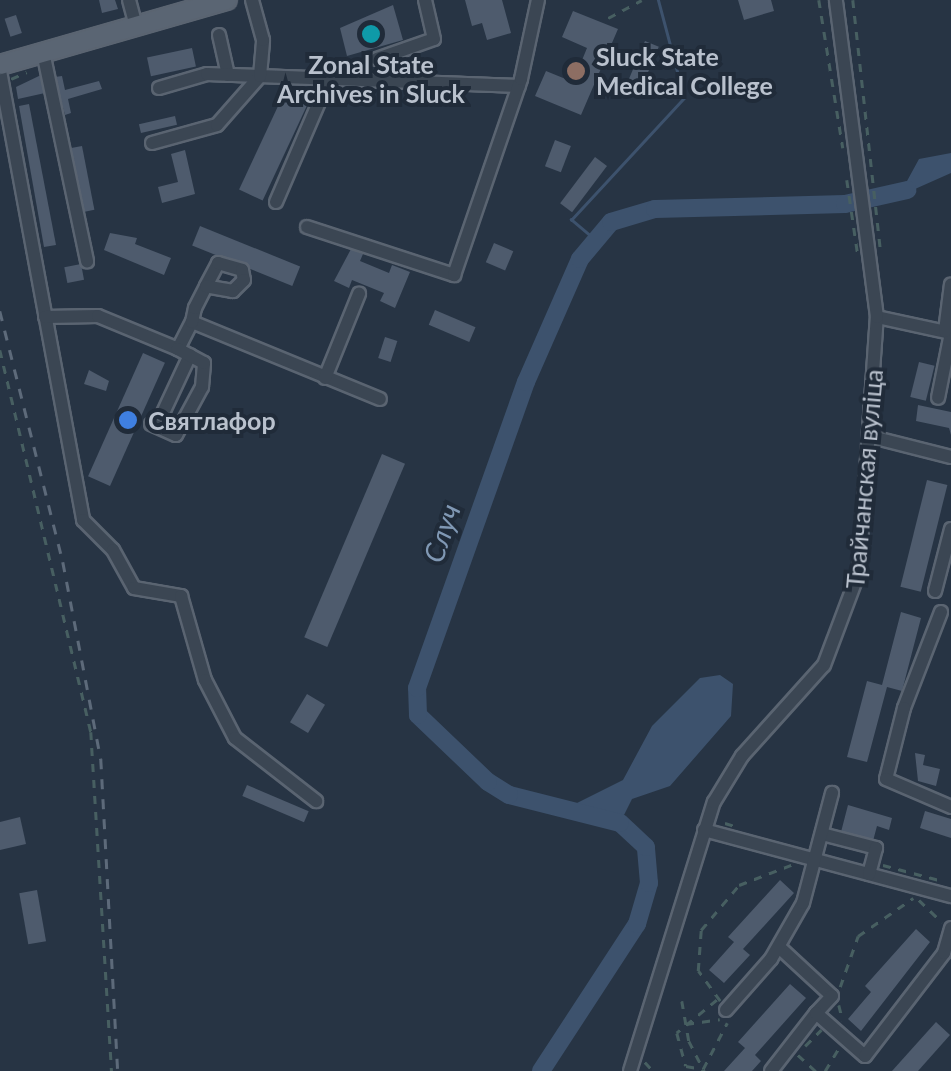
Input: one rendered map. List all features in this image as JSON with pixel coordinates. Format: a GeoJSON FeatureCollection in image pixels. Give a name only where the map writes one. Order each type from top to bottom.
{"type":"FeatureCollection","features":[{"type":"Feature","properties":{"kind":"main road"},"geometry":{"type":"LineString","coordinates":[[0,68],[228,0]]}},
{"type":"Feature","properties":{"kind":"street"},"geometry":{"type":"LineString","coordinates":[[129,0],[136,27]]}},
{"type":"Feature","properties":{"kind":"street"},"geometry":{"type":"LineString","coordinates":[[152,143],[217,125],[260,76],[263,40],[252,0]]}},
{"type":"Feature","properties":{"kind":"street"},"geometry":{"type":"LineString","coordinates":[[377,59],[434,39],[425,0]]}},
{"type":"Feature","properties":{"kind":"street"},"geometry":{"type":"LineString","coordinates":[[306,228],[454,275],[519,86],[538,0]]}},
{"type":"Feature","properties":{"kind":"street","name":"Трайчанская вуліца"},"geometry":{"type":"LineString","coordinates":[[630,1071],[704,830],[742,756],[814,680],[844,628],[859,572],[872,437],[879,250],[865,150],[836,0]]}},
{"type":"Feature","properties":{"kind":"street"},"geometry":{"type":"LineString","coordinates":[[220,36],[228,75]]}},
{"type":"Feature","properties":{"kind":"street"},"geometry":{"type":"LineString","coordinates":[[44,52],[88,262]]}},
{"type":"Feature","properties":{"kind":"street"},"geometry":{"type":"LineString","coordinates":[[0,68],[83,520],[113,550],[124,578],[134,588],[182,596],[205,680],[235,738],[316,801]]}},
{"type":"Feature","properties":{"kind":"street"},"geometry":{"type":"LineString","coordinates":[[159,88],[228,75],[519,86]]}},
{"type":"Feature","properties":{"kind":"street"},"geometry":{"type":"LineString","coordinates":[[276,202],[328,78]]}},
{"type":"Feature","properties":{"kind":"street"},"geometry":{"type":"LineString","coordinates":[[944,331],[951,284]]}},
{"type":"Feature","properties":{"kind":"street"},"geometry":{"type":"LineString","coordinates":[[162,415],[206,286]]}},
{"type":"Feature","properties":{"kind":"street"},"geometry":{"type":"LineString","coordinates":[[325,378],[359,294]]}},
{"type":"Feature","properties":{"kind":"street"},"geometry":{"type":"LineString","coordinates":[[45,317],[98,316],[184,352],[207,371],[176,435],[150,424]]}},
{"type":"Feature","properties":{"kind":"street"},"geometry":{"type":"LineString","coordinates":[[878,318],[951,333],[938,398]]}},
{"type":"Feature","properties":{"kind":"street"},"geometry":{"type":"LineString","coordinates":[[192,322],[380,399]]}},
{"type":"Feature","properties":{"kind":"street"},"geometry":{"type":"LineString","coordinates":[[872,437],[951,457]]}},
{"type":"Feature","properties":{"kind":"street"},"geometry":{"type":"LineString","coordinates":[[935,591],[951,529]]}},
{"type":"Feature","properties":{"kind":"street"},"geometry":{"type":"LineString","coordinates":[[940,612],[886,779],[951,806]]}},
{"type":"Feature","properties":{"kind":"street"},"geometry":{"type":"LineString","coordinates":[[722,1004],[779,947],[816,860],[832,793]]}},
{"type":"Feature","properties":{"kind":"street"},"geometry":{"type":"LineString","coordinates":[[704,830],[951,896]]}},
{"type":"Feature","properties":{"kind":"street"},"geometry":{"type":"LineString","coordinates":[[822,834],[876,848],[869,874]]}},
{"type":"Feature","properties":{"kind":"street"},"geometry":{"type":"LineString","coordinates":[[816,1014],[864,1056],[909,1005],[944,953],[951,929]]}},
{"type":"Feature","properties":{"kind":"street"},"geometry":{"type":"LineString","coordinates":[[770,1071],[832,996],[779,947]]}},
{"type":"Feature","properties":{"kind":"path"},"geometry":{"type":"LineString","coordinates":[[608,18],[642,0]]}},
{"type":"Feature","properties":{"kind":"path"},"geometry":{"type":"LineString","coordinates":[[819,0],[843,150]]}},
{"type":"Feature","properties":{"kind":"path"},"geometry":{"type":"LineString","coordinates":[[852,0],[865,150],[879,250]]}},
{"type":"Feature","properties":{"kind":"path"},"geometry":{"type":"LineString","coordinates":[[846,168],[856,255]]}},
{"type":"Feature","properties":{"kind":"path"},"geometry":{"type":"LineString","coordinates":[[0,350],[90,732],[112,1071]]}},
{"type":"Feature","properties":{"kind":"path"},"geometry":{"type":"LineString","coordinates":[[725,823],[744,828]]}},
{"type":"Feature","properties":{"kind":"path"},"geometry":{"type":"LineString","coordinates":[[703,1070],[686,1066],[677,1032],[686,1022],[722,1004],[698,970],[702,930],[739,885],[795,864],[797,855]]}},
{"type":"Feature","properties":{"kind":"path"},"geometry":{"type":"LineString","coordinates":[[825,1071],[845,1039],[838,998],[858,936],[916,897],[951,929]]}},
{"type":"Feature","properties":{"kind":"path"},"geometry":{"type":"LineString","coordinates":[[682,1001],[703,1070]]}},
{"type":"Feature","properties":{"kind":"path"},"geometry":{"type":"LineString","coordinates":[[686,1022],[731,1017],[703,1070]]}},
{"type":"Feature","properties":{"kind":"path"},"geometry":{"type":"LineString","coordinates":[[816,1071],[797,1054],[827,1024]]}},
{"type":"Feature","properties":{"kind":"water"},"geometry":{"type":"Polygon","coordinates":[[[951,153],[951,173],[888,201],[885,191],[907,181],[919,159],[951,153]]]}},
{"type":"Feature","properties":{"kind":"water"},"geometry":{"type":"Polygon","coordinates":[[[720,675],[733,684],[731,716],[670,786],[632,799],[620,823],[567,808],[623,780],[652,726],[700,678],[720,675]]]}},
{"type":"Feature","properties":{"kind":"building"},"geometry":{"type":"Polygon","coordinates":[[[99,0],[115,0],[118,9],[102,13],[99,0]]]}},
{"type":"Feature","properties":{"kind":"building"},"geometry":{"type":"Polygon","coordinates":[[[465,0],[502,0],[511,33],[487,40],[482,23],[472,26],[465,0]]]}},
{"type":"Feature","properties":{"kind":"building"},"geometry":{"type":"Polygon","coordinates":[[[738,0],[771,0],[774,11],[744,20],[738,0]]]}},
{"type":"Feature","properties":{"kind":"building","name":"Zonal State Archives in Sluck"},"geometry":{"type":"Polygon","coordinates":[[[393,5],[403,40],[347,56],[340,28],[393,5]]]}},
{"type":"Feature","properties":{"kind":"building"},"geometry":{"type":"Polygon","coordinates":[[[573,11],[618,29],[581,115],[535,96],[546,71],[573,82],[587,48],[562,37],[573,11]]]}},
{"type":"Feature","properties":{"kind":"building"},"geometry":{"type":"Polygon","coordinates":[[[16,15],[22,33],[10,37],[5,19],[16,15]]]}},
{"type":"Feature","properties":{"kind":"building"},"geometry":{"type":"Polygon","coordinates":[[[645,41],[659,47],[637,97],[624,92],[645,41]]]}},
{"type":"Feature","properties":{"kind":"building"},"geometry":{"type":"Polygon","coordinates":[[[192,48],[196,67],[151,76],[147,58],[192,48]]]}},
{"type":"Feature","properties":{"kind":"building"},"geometry":{"type":"Polygon","coordinates":[[[41,75],[45,93],[18,99],[16,87],[41,75]]]}},
{"type":"Feature","properties":{"kind":"building"},"geometry":{"type":"Polygon","coordinates":[[[62,76],[65,90],[99,81],[102,89],[68,99],[71,113],[65,115],[55,77],[62,76]]]}},
{"type":"Feature","properties":{"kind":"building"},"geometry":{"type":"Polygon","coordinates":[[[286,89],[310,100],[263,201],[239,190],[286,89]]]}},
{"type":"Feature","properties":{"kind":"building"},"geometry":{"type":"Polygon","coordinates":[[[29,104],[56,245],[44,247],[19,106],[29,104]]]}},
{"type":"Feature","properties":{"kind":"building"},"geometry":{"type":"Polygon","coordinates":[[[175,116],[177,125],[141,133],[139,124],[175,116]]]}},
{"type":"Feature","properties":{"kind":"building"},"geometry":{"type":"Polygon","coordinates":[[[555,140],[571,146],[561,172],[545,166],[555,140]]]}},
{"type":"Feature","properties":{"kind":"building"},"geometry":{"type":"Polygon","coordinates":[[[82,146],[94,210],[84,212],[71,148],[82,146]]]}},
{"type":"Feature","properties":{"kind":"building"},"geometry":{"type":"Polygon","coordinates":[[[185,150],[195,194],[162,203],[158,187],[178,182],[171,154],[185,150]]]}},
{"type":"Feature","properties":{"kind":"building"},"geometry":{"type":"Polygon","coordinates":[[[595,157],[607,166],[572,212],[560,203],[595,157]]]}},
{"type":"Feature","properties":{"kind":"building"},"geometry":{"type":"Polygon","coordinates":[[[200,226],[300,266],[292,286],[192,245],[200,226]]]}},
{"type":"Feature","properties":{"kind":"building"},"geometry":{"type":"Polygon","coordinates":[[[110,233],[137,238],[135,244],[171,258],[164,275],[104,250],[110,233]]]}},
{"type":"Feature","properties":{"kind":"building"},"geometry":{"type":"Polygon","coordinates":[[[494,243],[513,251],[505,271],[486,262],[494,243]]]}},
{"type":"Feature","properties":{"kind":"building"},"geometry":{"type":"Polygon","coordinates":[[[351,249],[363,254],[360,261],[389,273],[392,265],[410,272],[395,308],[380,301],[384,293],[352,280],[349,288],[334,281],[351,249]]]}},
{"type":"Feature","properties":{"kind":"building"},"geometry":{"type":"Polygon","coordinates":[[[81,264],[84,280],[67,283],[64,267],[81,264]]]}},
{"type":"Feature","properties":{"kind":"building"},"geometry":{"type":"Polygon","coordinates":[[[435,310],[476,327],[469,342],[429,325],[435,310]]]}},
{"type":"Feature","properties":{"kind":"building"},"geometry":{"type":"Polygon","coordinates":[[[385,337],[397,341],[391,362],[378,358],[385,337]]]}},
{"type":"Feature","properties":{"kind":"building","name":"Святлафор"},"geometry":{"type":"Polygon","coordinates":[[[143,353],[165,363],[110,486],[88,476],[143,353]]]}},
{"type":"Feature","properties":{"kind":"building"},"geometry":{"type":"Polygon","coordinates":[[[919,362],[935,366],[926,401],[910,397],[919,362]]]}},
{"type":"Feature","properties":{"kind":"building"},"geometry":{"type":"Polygon","coordinates":[[[89,370],[109,381],[106,391],[84,384],[89,370]]]}},
{"type":"Feature","properties":{"kind":"building"},"geometry":{"type":"Polygon","coordinates":[[[918,405],[951,412],[951,435],[949,428],[916,421],[918,405]]]}},
{"type":"Feature","properties":{"kind":"building"},"geometry":{"type":"Polygon","coordinates":[[[382,454],[405,464],[327,647],[304,637],[382,454]]]}},
{"type":"Feature","properties":{"kind":"building"},"geometry":{"type":"Polygon","coordinates":[[[927,480],[947,485],[921,592],[900,587],[927,480]]]}},
{"type":"Feature","properties":{"kind":"building"},"geometry":{"type":"Polygon","coordinates":[[[901,612],[921,618],[902,691],[887,687],[867,762],[847,757],[867,681],[882,685],[901,612]]]}},
{"type":"Feature","properties":{"kind":"building"},"geometry":{"type":"Polygon","coordinates":[[[307,694],[325,705],[308,733],[290,722],[307,694]]]}},
{"type":"Feature","properties":{"kind":"building"},"geometry":{"type":"Polygon","coordinates":[[[915,753],[925,755],[923,765],[940,769],[936,786],[918,781],[915,753]]]}},
{"type":"Feature","properties":{"kind":"building"},"geometry":{"type":"Polygon","coordinates":[[[247,785],[309,811],[304,822],[242,796],[247,785]]]}},
{"type":"Feature","properties":{"kind":"building"},"geometry":{"type":"Polygon","coordinates":[[[848,805],[892,818],[889,830],[877,826],[873,841],[841,832],[848,805]]]}},
{"type":"Feature","properties":{"kind":"building"},"geometry":{"type":"Polygon","coordinates":[[[925,811],[951,819],[951,838],[920,828],[925,811]]]}},
{"type":"Feature","properties":{"kind":"building"},"geometry":{"type":"Polygon","coordinates":[[[20,817],[26,844],[0,850],[0,822],[20,817]]]}},
{"type":"Feature","properties":{"kind":"building"},"geometry":{"type":"Polygon","coordinates":[[[780,880],[794,893],[743,949],[750,955],[724,983],[709,970],[734,942],[728,937],[780,880]]]}},
{"type":"Feature","properties":{"kind":"building"},"geometry":{"type":"Polygon","coordinates":[[[37,890],[46,941],[28,944],[19,893],[37,890]]]}},
{"type":"Feature","properties":{"kind":"building"},"geometry":{"type":"Polygon","coordinates":[[[916,929],[930,942],[861,1031],[848,1019],[871,992],[865,986],[916,929]]]}},
{"type":"Feature","properties":{"kind":"building"},"geometry":{"type":"Polygon","coordinates":[[[790,984],[806,998],[755,1055],[761,1061],[752,1071],[724,1071],[745,1048],[738,1042],[790,984]]]}},
{"type":"Feature","properties":{"kind":"building"},"geometry":{"type":"Polygon","coordinates":[[[936,1022],[950,1035],[918,1071],[892,1071],[936,1022]]]}},
{"type":"Feature","properties":{"kind":"waterway"},"geometry":{"type":"LineString","coordinates":[[594,239],[571,220],[684,98],[658,0]]}},
{"type":"Feature","properties":{"kind":"waterway","name":"Случ"},"geometry":{"type":"LineString","coordinates":[[541,1071],[637,924],[649,883],[646,847],[620,823],[509,795],[488,782],[418,715],[417,688],[526,382],[580,259],[611,222],[655,209],[845,204],[907,190]]}},
{"type":"Feature","properties":{"kind":"railway"},"geometry":{"type":"LineString","coordinates":[[0,311],[63,562],[101,759],[118,1071]]}},
{"type":"Feature","properties":{"kind":"place","name":"Zonal State Archives in Sluck"},"geometry":{"type":"Point","coordinates":[371,34]}},
{"type":"Feature","properties":{"kind":"place","name":"Sluck State Medical College"},"geometry":{"type":"Point","coordinates":[576,71]}},
{"type":"Feature","properties":{"kind":"place","name":"Святлафор"},"geometry":{"type":"Point","coordinates":[128,420]}}]}
